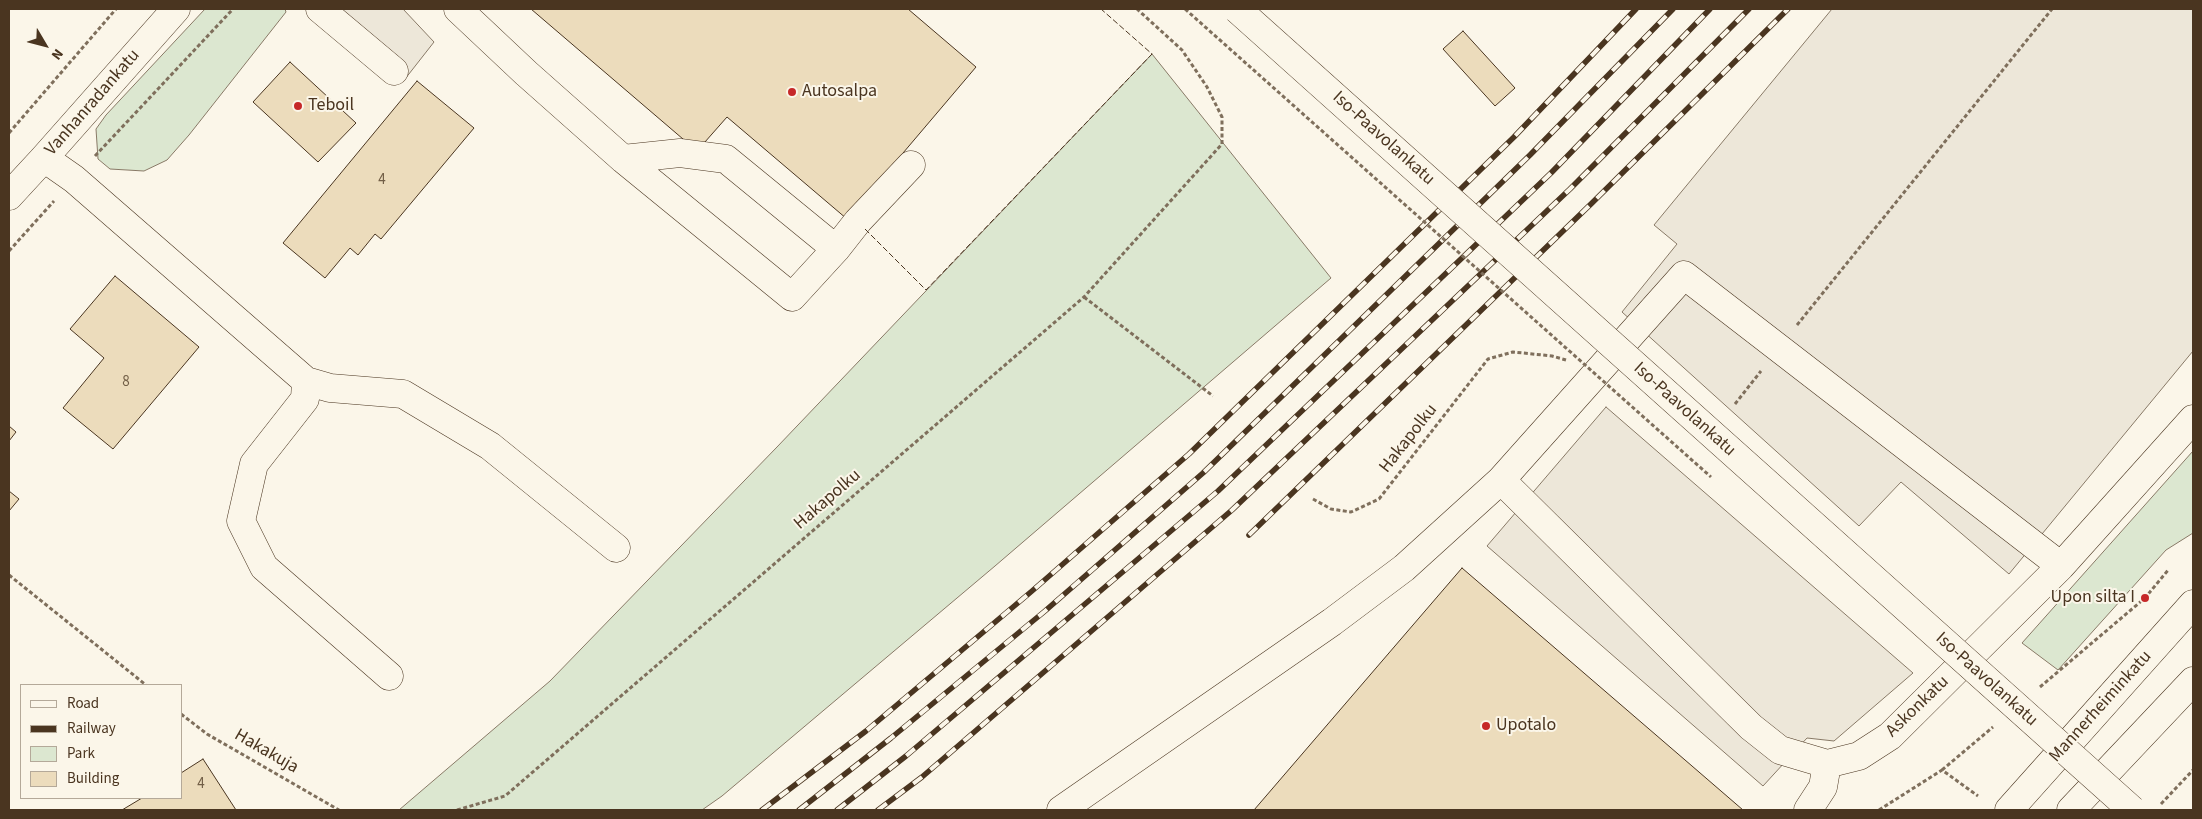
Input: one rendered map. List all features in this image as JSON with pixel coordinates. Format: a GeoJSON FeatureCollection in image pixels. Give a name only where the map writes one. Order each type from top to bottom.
{"type":"FeatureCollection","features":[{"type":"Feature","properties":{"kind":"main road","name":"Vanhanradankatu"},"geometry":{"type":"LineString","coordinates":[[9,196],[176,9]]}},
{"type":"Feature","properties":{"kind":"main road"},"geometry":{"type":"LineString","coordinates":[[320,9],[394,71]]}},
{"type":"Feature","properties":{"kind":"main road"},"geometry":{"type":"LineString","coordinates":[[458,9],[526,73],[623,159],[792,298],[911,164]]}},
{"type":"Feature","properties":{"kind":"main road","name":"Iso-Paavolankatu"},"geometry":{"type":"LineString","coordinates":[[1237,9],[2132,810]]}},
{"type":"Feature","properties":{"kind":"main road"},"geometry":{"type":"LineString","coordinates":[[623,159],[680,153],[726,158],[836,249]]}},
{"type":"Feature","properties":{"kind":"main road"},"geometry":{"type":"LineString","coordinates":[[44,158],[74,179],[306,381],[330,388],[403,394],[490,446],[616,548]]}},
{"type":"Feature","properties":{"kind":"main road"},"geometry":{"type":"LineString","coordinates":[[1061,810],[1332,622],[1404,568],[1501,480],[1684,276],[2061,566]]}},
{"type":"Feature","properties":{"kind":"main road"},"geometry":{"type":"LineString","coordinates":[[306,381],[305,400],[254,464],[241,521],[264,567],[389,676]]}},
{"type":"Feature","properties":{"kind":"main road","name":"Askonkatu"},"geometry":{"type":"LineString","coordinates":[[1827,764],[1859,756],[1890,736],[2061,566],[2193,420]]}},
{"type":"Feature","properties":{"kind":"main road"},"geometry":{"type":"LineString","coordinates":[[1501,480],[1751,727],[1780,750],[1827,764],[1823,787],[1808,810]]}},
{"type":"Feature","properties":{"kind":"main road","name":"Mannerheiminkatu"},"geometry":{"type":"LineString","coordinates":[[2009,810],[2193,604]]}},
{"type":"Feature","properties":{"kind":"main road"},"geometry":{"type":"LineString","coordinates":[[2071,810],[2193,681]]}},
{"type":"Feature","properties":{"kind":"path"},"geometry":{"type":"LineString","coordinates":[[9,133],[116,9]]}},
{"type":"Feature","properties":{"kind":"path"},"geometry":{"type":"LineString","coordinates":[[9,251],[233,9]]}},
{"type":"Feature","properties":{"kind":"path","name":"Hakapolku"},"geometry":{"type":"LineString","coordinates":[[457,810],[505,796],[1084,297],[1222,144],[1222,117],[1207,87],[1182,50],[1137,9]]}},
{"type":"Feature","properties":{"kind":"path"},"geometry":{"type":"LineString","coordinates":[[1185,9],[1712,478]]}},
{"type":"Feature","properties":{"kind":"path"},"geometry":{"type":"LineString","coordinates":[[1735,404],[2052,9]]}},
{"type":"Feature","properties":{"kind":"path"},"geometry":{"type":"LineString","coordinates":[[1084,297],[1213,396]]}},
{"type":"Feature","properties":{"kind":"path","name":"Hakapolku"},"geometry":{"type":"LineString","coordinates":[[1313,498],[1331,510],[1351,512],[1379,499],[1488,359],[1514,352]]}},
{"type":"Feature","properties":{"kind":"path"},"geometry":{"type":"LineString","coordinates":[[2032,694],[2145,598],[2169,569]]}},
{"type":"Feature","properties":{"kind":"path"},"geometry":{"type":"LineString","coordinates":[[9,575],[145,684]]}},
{"type":"Feature","properties":{"kind":"path","name":"Hakakuja"},"geometry":{"type":"LineString","coordinates":[[182,715],[207,734],[339,810]]}},
{"type":"Feature","properties":{"kind":"path"},"geometry":{"type":"LineString","coordinates":[[1989,724],[1996,731]]}},
{"type":"Feature","properties":{"kind":"path"},"geometry":{"type":"LineString","coordinates":[[1879,810],[1942,770],[1995,726]]}},
{"type":"Feature","properties":{"kind":"path"},"geometry":{"type":"LineString","coordinates":[[1942,770],[1978,796]]}},
{"type":"Feature","properties":{"kind":"path"},"geometry":{"type":"LineString","coordinates":[[2156,810],[2193,770]]}},
{"type":"Feature","properties":{"kind":"green space"},"geometry":{"type":"Polygon","coordinates":[[[205,9],[285,9],[286,12],[167,160],[144,171],[110,169],[98,159],[96,129],[106,115],[205,9]]]}},
{"type":"Feature","properties":{"kind":"green space"},"geometry":{"type":"Polygon","coordinates":[[[1152,54],[1331,278],[995,566],[722,796],[702,810],[399,810],[550,681],[777,447],[1152,54]]]}},
{"type":"Feature","properties":{"kind":"green space"},"geometry":{"type":"Polygon","coordinates":[[[2193,451],[2193,533],[2166,550],[2058,670],[2022,643],[2193,451]]]}},
{"type":"Feature","properties":{"kind":"shaded area"},"geometry":{"type":"Polygon","coordinates":[[[337,9],[403,9],[434,42],[405,79],[394,71],[337,9]]]}},
{"type":"Feature","properties":{"kind":"shaded area"},"geometry":{"type":"Polygon","coordinates":[[[1832,9],[2193,9],[2193,351],[2009,574],[1901,482],[1859,526],[1622,312],[1677,244],[1654,225],[1832,9]]]}},
{"type":"Feature","properties":{"kind":"shaded area"},"geometry":{"type":"Polygon","coordinates":[[[1606,407],[1913,673],[1834,741],[1807,738],[1763,786],[1487,546],[1606,407]]]}},
{"type":"Feature","properties":{"kind":"building","name":"Autosalpa"},"geometry":{"type":"Polygon","coordinates":[[[531,9],[908,9],[976,67],[847,219],[727,117],[697,151],[531,9]]]}},
{"type":"Feature","properties":{"kind":"building"},"geometry":{"type":"Polygon","coordinates":[[[1463,31],[1515,88],[1495,106],[1443,49],[1463,31]]]}},
{"type":"Feature","properties":{"kind":"building"},"geometry":{"type":"Polygon","coordinates":[[[290,62],[356,123],[318,162],[253,102],[290,62]]]}},
{"type":"Feature","properties":{"kind":"building"},"geometry":{"type":"Polygon","coordinates":[[[417,81],[474,128],[381,239],[375,234],[358,255],[350,248],[325,278],[283,243],[417,81]]]}},
{"type":"Feature","properties":{"kind":"building"},"geometry":{"type":"Polygon","coordinates":[[[115,276],[199,347],[113,449],[63,408],[104,358],[70,329],[115,276]]]}},
{"type":"Feature","properties":{"kind":"building"},"geometry":{"type":"Polygon","coordinates":[[[9,426],[16,432],[9,441],[9,426]]]}},
{"type":"Feature","properties":{"kind":"building"},"geometry":{"type":"Polygon","coordinates":[[[9,491],[19,499],[9,511],[9,491]]]}},
{"type":"Feature","properties":{"kind":"building","name":"Upotalo"},"geometry":{"type":"Polygon","coordinates":[[[1462,568],[1692,766],[1743,810],[1254,810],[1462,568]]]}},
{"type":"Feature","properties":{"kind":"building"},"geometry":{"type":"Polygon","coordinates":[[[203,759],[236,810],[122,810],[140,799],[182,799],[182,772],[203,759]]]}},
{"type":"Feature","properties":{"kind":"railway"},"geometry":{"type":"LineString","coordinates":[[762,810],[866,731],[1032,591],[1189,454],[1514,137],[1636,9]]}},
{"type":"Feature","properties":{"kind":"railway"},"geometry":{"type":"LineString","coordinates":[[799,810],[891,738],[1045,611],[1203,473],[1530,155],[1673,9]]}},
{"type":"Feature","properties":{"kind":"railway"},"geometry":{"type":"LineString","coordinates":[[837,810],[906,756],[1218,491],[1551,173],[1710,9]]}},
{"type":"Feature","properties":{"kind":"railway"},"geometry":{"type":"LineString","coordinates":[[878,810],[922,777],[1232,510],[1570,189],[1749,9]]}},
{"type":"Feature","properties":{"kind":"railway"},"geometry":{"type":"LineString","coordinates":[[1249,535],[1592,203],[1788,9]]}},
{"type":"Feature","properties":{"kind":"fence"},"geometry":{"type":"LineString","coordinates":[[865,229],[926,290],[1152,54],[1101,9]]}},
{"type":"Feature","properties":{"kind":"place","name":"Autosalpa"},"geometry":{"type":"Point","coordinates":[792,92]}},
{"type":"Feature","properties":{"kind":"place","name":"Teboil"},"geometry":{"type":"Point","coordinates":[298,106]}},
{"type":"Feature","properties":{"kind":"place","name":"Upon silta I"},"geometry":{"type":"Point","coordinates":[2145,598]}},
{"type":"Feature","properties":{"kind":"place","name":"Upotalo"},"geometry":{"type":"Point","coordinates":[1486,726]}}]}
